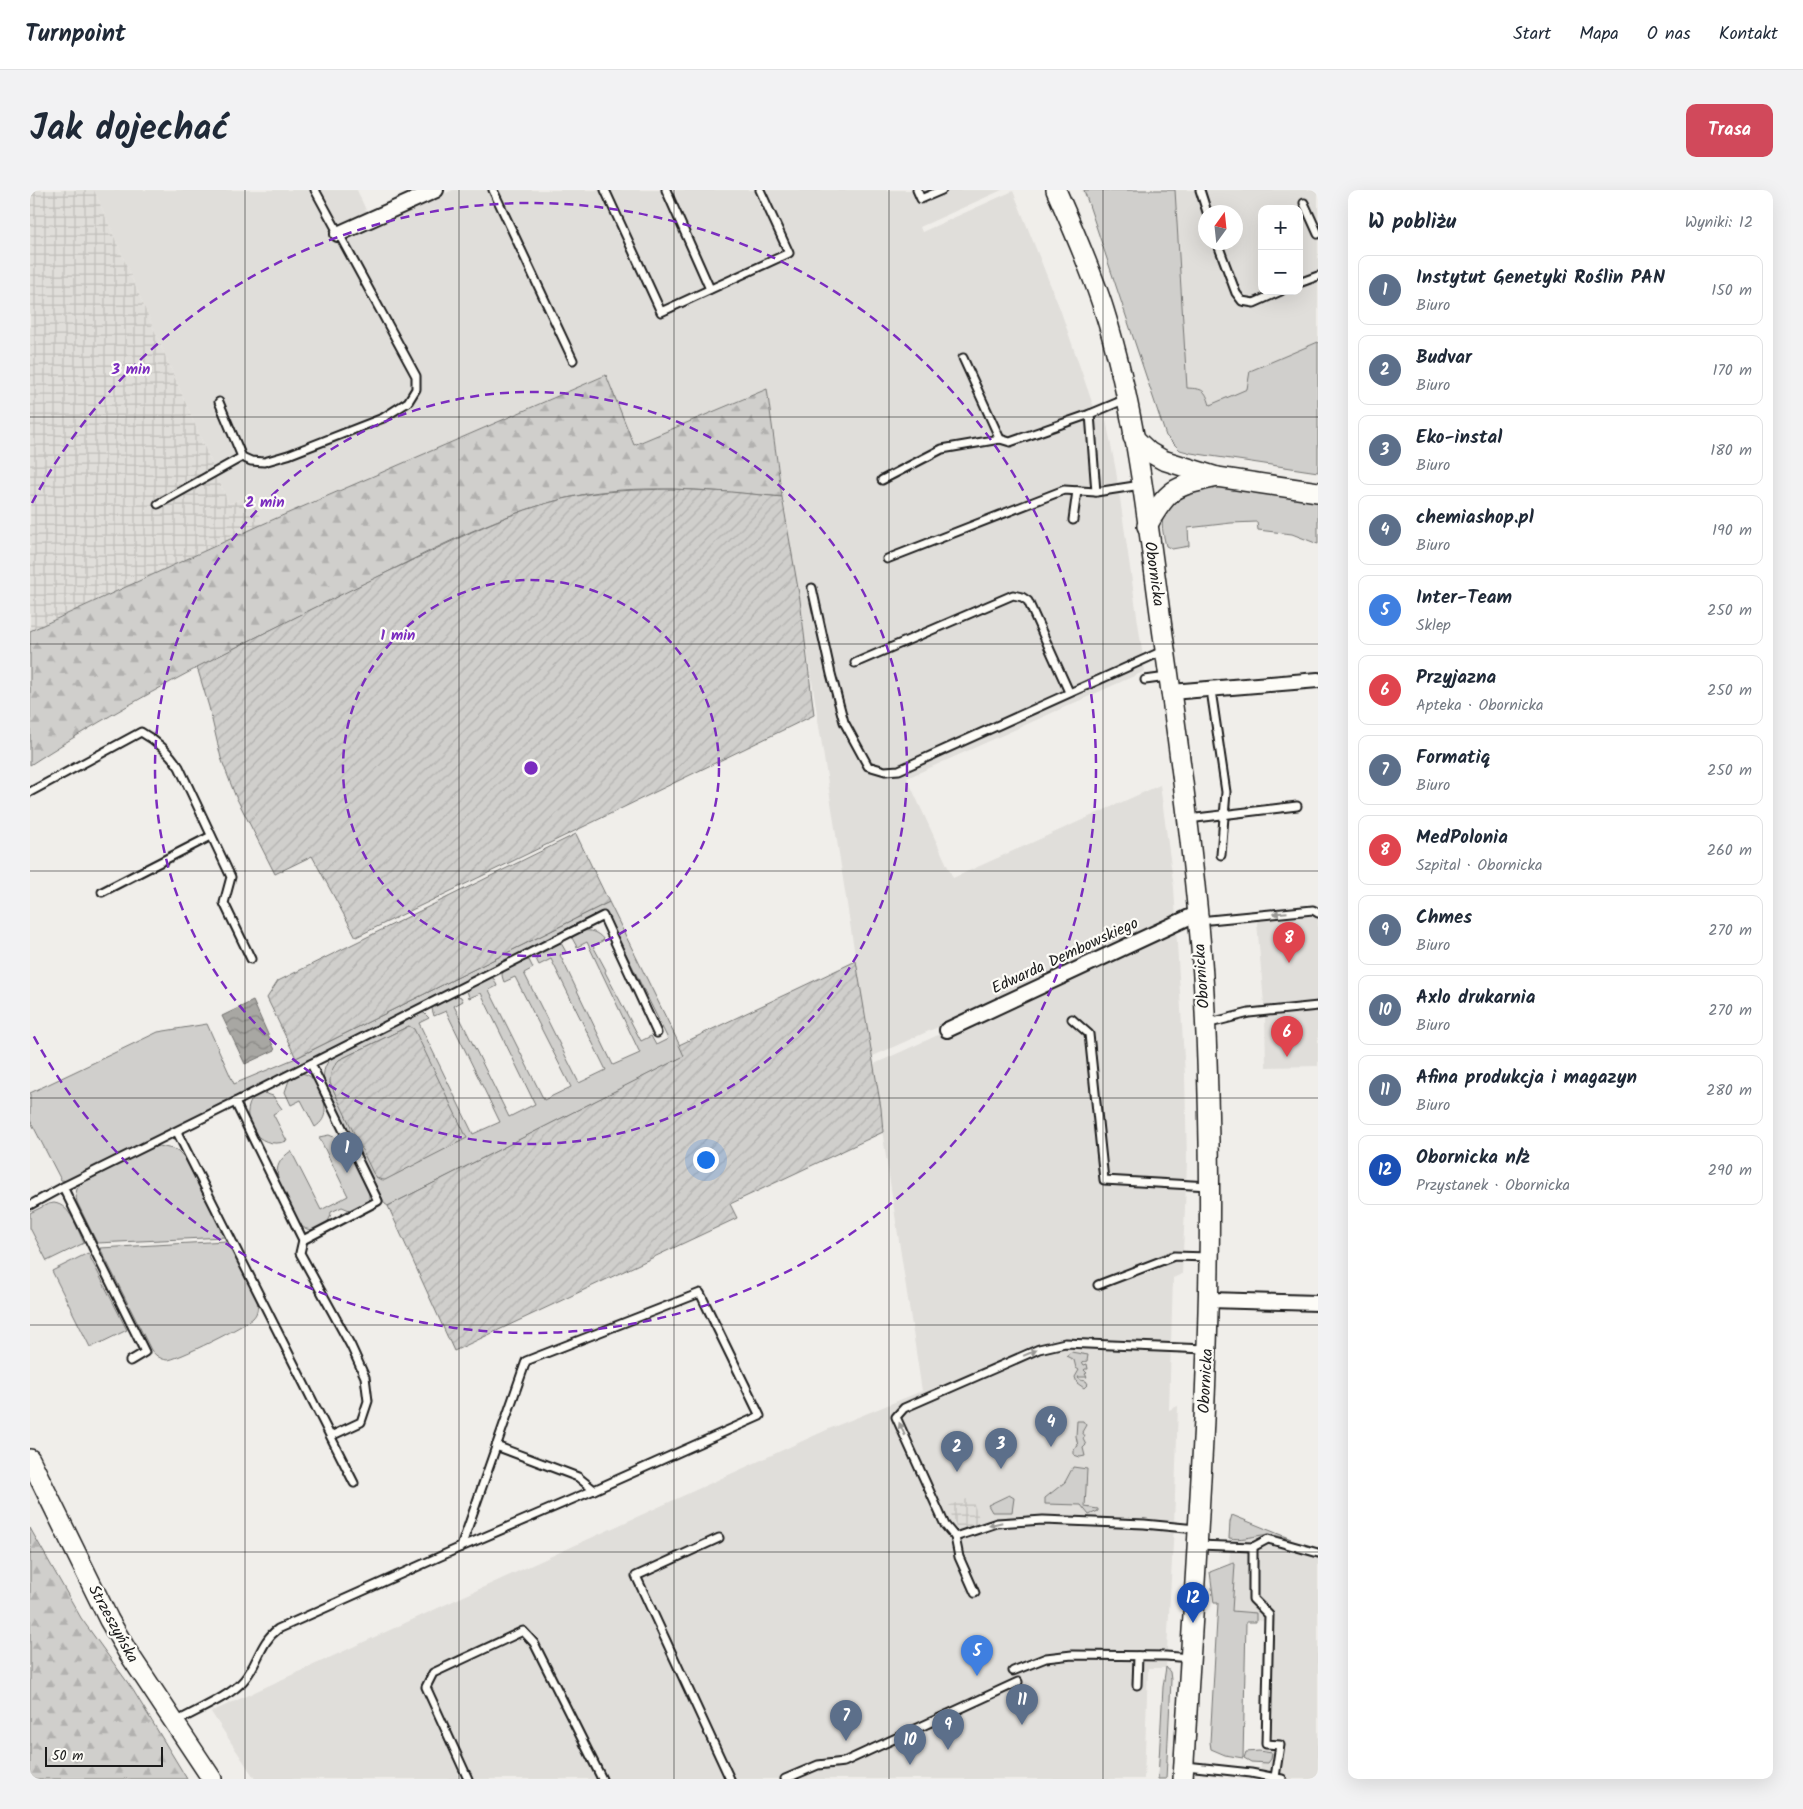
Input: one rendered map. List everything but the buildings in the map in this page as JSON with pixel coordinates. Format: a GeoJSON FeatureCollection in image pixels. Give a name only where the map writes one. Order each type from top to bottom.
{"type":"FeatureCollection","features":[{"type":"Feature","properties":{"kind":"main road","name":"Obornicka"},"geometry":{"type":"LineString","coordinates":[[1056,190],[1093,278],[1104,312],[1126,398],[1141,485],[1170,685],[1188,819],[1198,917],[1206,1024],[1210,1186],[1209,1300],[1198,1537],[1184,1773]]}},
{"type":"Feature","properties":{"kind":"main road"},"geometry":{"type":"LineString","coordinates":[[1133,437],[1149,452],[1169,463],[1217,477],[1318,492]]}},
{"type":"Feature","properties":{"kind":"main road"},"geometry":{"type":"LineString","coordinates":[[1141,485],[1169,463]]}},
{"type":"Feature","properties":{"kind":"main road"},"geometry":{"type":"LineString","coordinates":[[1141,485],[1176,488],[1217,477]]}},
{"type":"Feature","properties":{"kind":"main road"},"geometry":{"type":"LineString","coordinates":[[1147,526],[1164,499],[1176,488]]}},
{"type":"Feature","properties":{"kind":"main road","name":"Strzeszyńska"},"geometry":{"type":"LineString","coordinates":[[30,1459],[109,1620],[127,1651],[212,1779]]}},
{"type":"Feature","properties":{"kind":"street"},"geometry":{"type":"LineString","coordinates":[[338,234],[436,190]]}},
{"type":"Feature","properties":{"kind":"street"},"geometry":{"type":"LineString","coordinates":[[1170,685],[1318,680]]}},
{"type":"Feature","properties":{"kind":"street","name":"Edwarda Dembowskiego"},"geometry":{"type":"LineString","coordinates":[[947,1030],[1198,917]]}},
{"type":"Feature","properties":{"kind":"street"},"geometry":{"type":"LineString","coordinates":[[1209,1300],[1318,1303]]}},
{"type":"Feature","properties":{"kind":"lane"},"geometry":{"type":"LineString","coordinates":[[219,402],[242,457],[250,461],[264,462],[288,455],[383,418],[408,402],[416,389],[416,376],[315,190]]}},
{"type":"Feature","properties":{"kind":"lane"},"geometry":{"type":"LineString","coordinates":[[493,190],[573,360]]}},
{"type":"Feature","properties":{"kind":"lane"},"geometry":{"type":"LineString","coordinates":[[605,190],[661,312],[789,253],[760,190]]}},
{"type":"Feature","properties":{"kind":"lane"},"geometry":{"type":"LineString","coordinates":[[666,190],[710,289]]}},
{"type":"Feature","properties":{"kind":"lane"},"geometry":{"type":"LineString","coordinates":[[917,190],[921,199],[942,190]]}},
{"type":"Feature","properties":{"kind":"lane"},"geometry":{"type":"LineString","coordinates":[[1066,190],[1067,214]]}},
{"type":"Feature","properties":{"kind":"lane"},"geometry":{"type":"LineString","coordinates":[[1200,190],[1205,205]]}},
{"type":"Feature","properties":{"kind":"lane"},"geometry":{"type":"LineString","coordinates":[[1304,203],[1318,234]]}},
{"type":"Feature","properties":{"kind":"lane"},"geometry":{"type":"LineString","coordinates":[[1220,250],[1236,293],[1242,301],[1254,303],[1272,295]]}},
{"type":"Feature","properties":{"kind":"lane"},"geometry":{"type":"LineString","coordinates":[[1303,282],[1318,276]]}},
{"type":"Feature","properties":{"kind":"lane"},"geometry":{"type":"LineString","coordinates":[[963,358],[1000,439]]}},
{"type":"Feature","properties":{"kind":"lane"},"geometry":{"type":"LineString","coordinates":[[882,480],[942,449],[1000,439],[1010,442],[1090,414],[1126,398]]}},
{"type":"Feature","properties":{"kind":"lane"},"geometry":{"type":"LineString","coordinates":[[1090,414],[1096,492]]}},
{"type":"Feature","properties":{"kind":"lane"},"geometry":{"type":"LineString","coordinates":[[158,504],[242,457]]}},
{"type":"Feature","properties":{"kind":"lane"},"geometry":{"type":"LineString","coordinates":[[887,559],[1064,490],[1096,492],[1141,485]]}},
{"type":"Feature","properties":{"kind":"lane"},"geometry":{"type":"LineString","coordinates":[[1073,520],[1077,491]]}},
{"type":"Feature","properties":{"kind":"lane"},"geometry":{"type":"LineString","coordinates":[[812,588],[844,722],[868,766],[885,771],[899,770],[1165,649]]}},
{"type":"Feature","properties":{"kind":"lane"},"geometry":{"type":"LineString","coordinates":[[855,663],[1013,595],[1022,596],[1028,600],[1069,692]]}},
{"type":"Feature","properties":{"kind":"lane"},"geometry":{"type":"LineString","coordinates":[[1145,680],[1170,685]]}},
{"type":"Feature","properties":{"kind":"lane"},"geometry":{"type":"LineString","coordinates":[[1212,696],[1226,792],[1221,856]]}},
{"type":"Feature","properties":{"kind":"lane"},"geometry":{"type":"LineString","coordinates":[[30,792],[141,732],[152,739],[170,753],[179,767],[230,877],[224,903],[251,959]]}},
{"type":"Feature","properties":{"kind":"lane"},"geometry":{"type":"LineString","coordinates":[[1188,819],[1296,806]]}},
{"type":"Feature","properties":{"kind":"lane"},"geometry":{"type":"LineString","coordinates":[[102,892],[211,836]]}},
{"type":"Feature","properties":{"kind":"lane"},"geometry":{"type":"LineString","coordinates":[[1198,917],[1242,917],[1313,910],[1318,913]]}},
{"type":"Feature","properties":{"kind":"lane"},"geometry":{"type":"LineString","coordinates":[[30,1205],[603,916],[657,1033]]}},
{"type":"Feature","properties":{"kind":"lane"},"geometry":{"type":"LineString","coordinates":[[1206,1024],[1250,1013],[1318,1006]]}},
{"type":"Feature","properties":{"kind":"lane"},"geometry":{"type":"LineString","coordinates":[[1072,1019],[1089,1034],[1104,1180],[1210,1186]]}},
{"type":"Feature","properties":{"kind":"lane"},"geometry":{"type":"LineString","coordinates":[[303,1240],[378,1201],[311,1064]]}},
{"type":"Feature","properties":{"kind":"lane"},"geometry":{"type":"LineString","coordinates":[[235,1102],[303,1240],[300,1253],[351,1346],[364,1377],[368,1401],[361,1422],[331,1436]]}},
{"type":"Feature","properties":{"kind":"lane"},"geometry":{"type":"LineString","coordinates":[[177,1132],[354,1483]]}},
{"type":"Feature","properties":{"kind":"lane"},"geometry":{"type":"LineString","coordinates":[[63,1188],[145,1352],[130,1361]]}},
{"type":"Feature","properties":{"kind":"lane"},"geometry":{"type":"LineString","coordinates":[[1098,1285],[1174,1256],[1209,1257]]}},
{"type":"Feature","properties":{"kind":"lane"},"geometry":{"type":"LineString","coordinates":[[174,1723],[238,1686],[250,1673],[266,1640],[278,1629],[760,1416],[700,1293],[526,1361],[461,1547]]}},
{"type":"Feature","properties":{"kind":"lane"},"geometry":{"type":"LineString","coordinates":[[975,1593],[959,1557],[955,1537],[945,1525],[896,1417],[904,1408],[1039,1349],[1065,1343],[1207,1349]]}},
{"type":"Feature","properties":{"kind":"lane"},"geometry":{"type":"LineString","coordinates":[[496,1446],[578,1477],[594,1490]]}},
{"type":"Feature","properties":{"kind":"lane"},"geometry":{"type":"LineString","coordinates":[[955,1537],[997,1523],[1043,1520],[1144,1524],[1198,1537],[1253,1547],[1268,1539],[1318,1552]]}},
{"type":"Feature","properties":{"kind":"lane"},"geometry":{"type":"LineString","coordinates":[[719,1538],[636,1576],[730,1779]]}},
{"type":"Feature","properties":{"kind":"lane"},"geometry":{"type":"LineString","coordinates":[[1184,1773],[1242,1772],[1278,1778],[1280,1745],[1266,1744],[1269,1615],[1254,1600],[1253,1547]]}},
{"type":"Feature","properties":{"kind":"lane"},"geometry":{"type":"LineString","coordinates":[[468,1779],[426,1687],[433,1673],[523,1632],[534,1643],[602,1779]]}},
{"type":"Feature","properties":{"kind":"lane"},"geometry":{"type":"LineString","coordinates":[[1013,1671],[1046,1658],[1072,1655],[1190,1658]]}},
{"type":"Feature","properties":{"kind":"lane"},"geometry":{"type":"LineString","coordinates":[[1137,1685],[1138,1656]]}},
{"type":"Feature","properties":{"kind":"lane"},"geometry":{"type":"LineString","coordinates":[[785,1779],[818,1765],[844,1762],[1018,1682]]}},
{"type":"Feature","properties":{"kind":"shaded area"},"geometry":{"type":"Polygon","coordinates":[[[30,190],[94,190],[229,504],[250,495],[263,524],[30,631],[30,190]]]}},
{"type":"Feature","properties":{"kind":"shaded area"},"geometry":{"type":"Polygon","coordinates":[[[94,190],[357,190],[373,226],[453,190],[1002,190],[920,227],[922,232],[1013,191],[1060,309],[1094,408],[1103,404],[1116,471],[1145,671],[907,778],[953,878],[1160,785],[1174,888],[1176,920],[871,1057],[766,389],[634,445],[605,375],[263,524],[250,495],[229,504],[94,190]]]}},
{"type":"Feature","properties":{"kind":"shaded area"},"geometry":{"type":"Polygon","coordinates":[[[1082,190],[1318,190],[1318,363],[1164,428],[1119,275],[1082,190]]]}},
{"type":"Feature","properties":{"kind":"shaded area"},"geometry":{"type":"Polygon","coordinates":[[[1318,906],[1318,1066],[1266,1067],[1265,1015],[1256,911],[1318,906]]]}},
{"type":"Feature","properties":{"kind":"shaded area"},"geometry":{"type":"Polygon","coordinates":[[[1176,927],[1185,1075],[1187,1163],[1182,1274],[1173,1278],[1169,1410],[1178,1406],[1174,1525],[1166,1668],[1148,1668],[1144,1779],[255,1779],[211,1712],[831,1428],[922,1391],[872,1065],[1176,927]]]}},
{"type":"Feature","properties":{"kind":"shaded area"},"geometry":{"type":"Polygon","coordinates":[[[971,1497],[982,1525],[966,1533],[957,1529],[948,1506],[971,1497]]]}},
{"type":"Feature","properties":{"kind":"shaded area"},"geometry":{"type":"Polygon","coordinates":[[[1232,1515],[1318,1550],[1318,1779],[1260,1779],[1266,1621],[1226,1619],[1232,1515]]]}},
{"type":"Feature","properties":{"kind":"green space"},"geometry":{"type":"Polygon","coordinates":[[[1084,190],[1175,190],[1187,388],[1203,391],[1210,405],[1247,389],[1250,371],[1318,342],[1318,472],[1191,453],[1180,450],[1166,436],[1084,190]]]}},
{"type":"Feature","properties":{"kind":"green space"},"geometry":{"type":"Polygon","coordinates":[[[606,375],[634,445],[767,389],[782,497],[709,491],[634,489],[586,494],[528,509],[443,545],[235,648],[152,692],[30,765],[30,631],[263,524],[606,375]]]}},
{"type":"Feature","properties":{"kind":"green space"},"geometry":{"type":"Polygon","coordinates":[[[1223,486],[1318,500],[1318,544],[1292,534],[1258,530],[1257,522],[1188,528],[1189,546],[1172,549],[1166,546],[1162,521],[1166,509],[1171,502],[1196,490],[1223,486]]]}},
{"type":"Feature","properties":{"kind":"green space"},"geometry":{"type":"Polygon","coordinates":[[[672,489],[782,497],[800,600],[814,715],[356,937],[312,856],[275,874],[235,795],[221,758],[197,667],[471,532],[525,510],[590,494],[672,489]]]}},
{"type":"Feature","properties":{"kind":"green space"},"geometry":{"type":"Polygon","coordinates":[[[576,834],[609,902],[296,1058],[267,998],[278,981],[576,834]]]}},
{"type":"Feature","properties":{"kind":"green space"},"geometry":{"type":"Polygon","coordinates":[[[609,902],[685,1056],[388,1206],[385,1204],[324,1082],[324,1070],[329,1061],[334,1055],[420,1012],[424,1013],[429,1018],[419,1023],[473,1134],[500,1122],[446,1011],[434,1016],[432,1009],[434,1005],[456,995],[461,997],[463,1001],[454,1006],[509,1117],[535,1104],[481,993],[469,998],[467,990],[469,987],[491,977],[497,986],[489,990],[544,1100],[571,1087],[515,977],[504,982],[503,979],[502,974],[506,969],[529,960],[533,968],[524,973],[579,1083],[606,1070],[551,959],[539,965],[536,959],[538,953],[559,943],[561,943],[566,952],[560,955],[613,1065],[640,1053],[587,942],[577,947],[572,938],[584,931],[593,932],[604,940],[593,946],[641,1041],[651,1036],[656,1045],[668,1039],[605,911],[68,1181],[61,1180],[30,1120],[30,1093],[158,1032],[207,1024],[234,1084],[296,1058],[609,902]],[[409,1026],[339,1060],[330,1083],[377,1178],[409,1026]]]}},
{"type":"Feature","properties":{"kind":"green space"},"geometry":{"type":"Polygon","coordinates":[[[856,961],[881,1108],[883,1132],[730,1204],[737,1218],[454,1351],[388,1206],[684,1056],[679,1045],[856,961]]]}},
{"type":"Feature","properties":{"kind":"green space"},"geometry":{"type":"Polygon","coordinates":[[[409,1026],[414,1029],[467,1138],[385,1180],[381,1180],[373,1173],[330,1083],[330,1076],[339,1060],[409,1026]]]}},
{"type":"Feature","properties":{"kind":"green space"},"geometry":{"type":"Polygon","coordinates":[[[300,1073],[313,1079],[324,1101],[325,1111],[323,1120],[315,1127],[301,1100],[291,1105],[285,1092],[289,1080],[300,1073]]]}},
{"type":"Feature","properties":{"kind":"green space"},"geometry":{"type":"Polygon","coordinates":[[[264,1093],[273,1096],[282,1109],[273,1114],[287,1141],[267,1142],[259,1137],[249,1122],[250,1104],[255,1095],[264,1093]]]}},
{"type":"Feature","properties":{"kind":"green space"},"geometry":{"type":"Polygon","coordinates":[[[329,1135],[341,1140],[348,1146],[369,1190],[369,1199],[366,1204],[352,1211],[342,1207],[331,1212],[328,1222],[320,1228],[306,1229],[301,1226],[286,1197],[278,1177],[278,1166],[280,1161],[291,1151],[321,1210],[348,1196],[319,1137],[329,1135]]]}},
{"type":"Feature","properties":{"kind":"green space"},"geometry":{"type":"Polygon","coordinates":[[[155,1145],[177,1150],[185,1158],[225,1237],[97,1243],[77,1202],[76,1193],[78,1187],[84,1181],[155,1145]]]}},
{"type":"Feature","properties":{"kind":"green space"},"geometry":{"type":"Polygon","coordinates":[[[54,1203],[65,1208],[69,1213],[84,1243],[47,1261],[30,1228],[30,1213],[54,1203]]]}},
{"type":"Feature","properties":{"kind":"green space"},"geometry":{"type":"Polygon","coordinates":[[[227,1241],[257,1300],[256,1314],[238,1328],[196,1349],[173,1359],[160,1358],[151,1350],[100,1248],[227,1241]]]}},
{"type":"Feature","properties":{"kind":"green space"},"geometry":{"type":"Polygon","coordinates":[[[88,1253],[127,1330],[92,1347],[90,1347],[52,1271],[88,1253]]]}},
{"type":"Feature","properties":{"kind":"green space"},"geometry":{"type":"Polygon","coordinates":[[[1071,1352],[1088,1355],[1087,1361],[1082,1362],[1084,1365],[1087,1364],[1088,1369],[1084,1370],[1087,1373],[1085,1374],[1087,1377],[1078,1377],[1088,1384],[1084,1388],[1077,1383],[1075,1377],[1079,1370],[1076,1368],[1074,1360],[1066,1356],[1071,1352]]]}},
{"type":"Feature","properties":{"kind":"green space"},"geometry":{"type":"Polygon","coordinates":[[[1077,1421],[1083,1421],[1086,1425],[1082,1432],[1085,1436],[1083,1439],[1086,1445],[1083,1448],[1085,1456],[1080,1457],[1074,1455],[1074,1449],[1078,1446],[1076,1436],[1077,1421]]]}},
{"type":"Feature","properties":{"kind":"green space"},"geometry":{"type":"Polygon","coordinates":[[[1073,1467],[1087,1469],[1085,1507],[1098,1509],[1098,1511],[1089,1515],[1081,1505],[1045,1504],[1045,1498],[1065,1482],[1073,1467]]]}},
{"type":"Feature","properties":{"kind":"green space"},"geometry":{"type":"Polygon","coordinates":[[[1009,1495],[1014,1498],[1012,1512],[992,1512],[988,1505],[1009,1495]]]}},
{"type":"Feature","properties":{"kind":"green space"},"geometry":{"type":"Polygon","coordinates":[[[1232,1515],[1291,1539],[1266,1535],[1229,1538],[1232,1515]]]}},
{"type":"Feature","properties":{"kind":"green space"},"geometry":{"type":"Polygon","coordinates":[[[30,1528],[81,1618],[133,1690],[187,1779],[30,1779],[30,1528]]]}},
{"type":"Feature","properties":{"kind":"green space"},"geometry":{"type":"Polygon","coordinates":[[[1233,1563],[1235,1564],[1232,1611],[1256,1613],[1256,1622],[1246,1622],[1243,1758],[1225,1755],[1211,1749],[1210,1742],[1218,1603],[1214,1603],[1210,1572],[1233,1563]]]}},
{"type":"Feature","properties":{"kind":"green space"},"geometry":{"type":"Polygon","coordinates":[[[1166,1667],[1170,1672],[1171,1680],[1166,1779],[1158,1779],[1163,1687],[1166,1667]]]}},
{"type":"Feature","properties":{"kind":"green space"},"geometry":{"type":"Polygon","coordinates":[[[1246,1752],[1272,1753],[1268,1763],[1251,1762],[1244,1758],[1246,1752]]]}},
{"type":"Feature","properties":{"kind":"water"},"geometry":{"type":"Polygon","coordinates":[[[253,1001],[275,1050],[245,1064],[222,1016],[253,1001]]]}},
{"type":"Feature","properties":{"kind":"place","name":"MedPolonia"},"geometry":{"type":"Point","coordinates":[1289,963]}},
{"type":"Feature","properties":{"kind":"place","name":"Przyjazna"},"geometry":{"type":"Point","coordinates":[1287,1057]}},
{"type":"Feature","properties":{"kind":"place","name":"Instytut Genetyki Roślin PAN"},"geometry":{"type":"Point","coordinates":[347,1173]}},
{"type":"Feature","properties":{"kind":"place","name":"chemiashop.pl"},"geometry":{"type":"Point","coordinates":[1051,1447]}},
{"type":"Feature","properties":{"kind":"place","name":"Eko-instal"},"geometry":{"type":"Point","coordinates":[1001,1469]}},
{"type":"Feature","properties":{"kind":"place","name":"Budvar"},"geometry":{"type":"Point","coordinates":[957,1472]}},
{"type":"Feature","properties":{"kind":"place","name":"Obornicka n/ż"},"geometry":{"type":"Point","coordinates":[1193,1623]}},
{"type":"Feature","properties":{"kind":"place","name":"Inter-Team"},"geometry":{"type":"Point","coordinates":[977,1676]}},
{"type":"Feature","properties":{"kind":"place","name":"Afina produkcja i magazyn"},"geometry":{"type":"Point","coordinates":[1022,1725]}},
{"type":"Feature","properties":{"kind":"place","name":"Formatiq"},"geometry":{"type":"Point","coordinates":[846,1741]}},
{"type":"Feature","properties":{"kind":"place","name":"Chmes"},"geometry":{"type":"Point","coordinates":[948,1750]}},
{"type":"Feature","properties":{"kind":"place","name":"Axlo drukarnia"},"geometry":{"type":"Point","coordinates":[910,1765]}}]}
